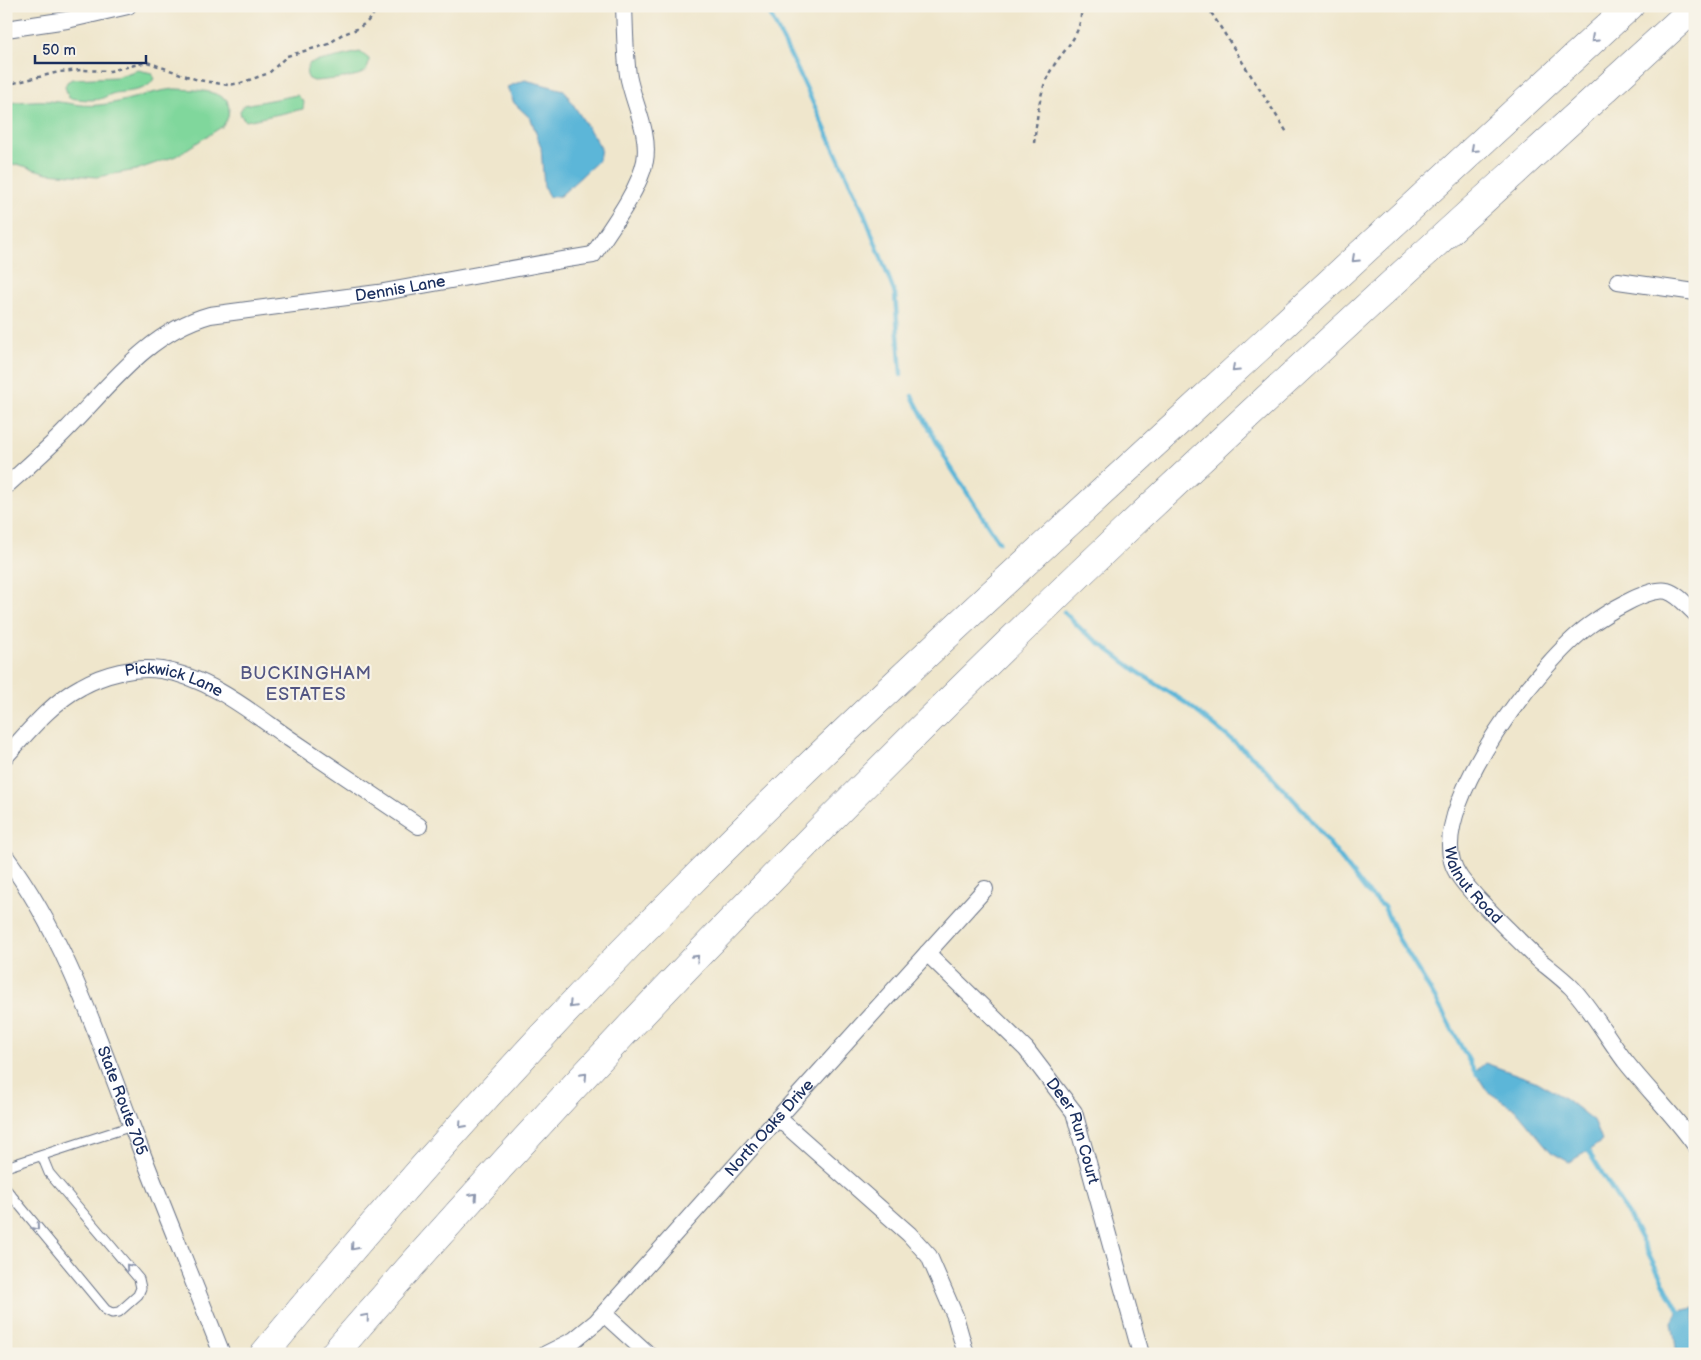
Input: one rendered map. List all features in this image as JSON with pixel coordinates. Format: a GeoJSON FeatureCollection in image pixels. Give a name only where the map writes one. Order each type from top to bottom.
{"type":"FeatureCollection","features":[{"type":"Feature","properties":{"kind":"highway"},"geometry":{"type":"LineString","coordinates":[[264,1354],[398,1195],[455,1132],[552,1026],[718,856],[910,669],[1630,6]]}},
{"type":"Feature","properties":{"kind":"highway"},"geometry":{"type":"LineString","coordinates":[[334,1354],[461,1210],[544,1120],[806,843],[926,724],[1129,527],[1695,7]]}},
{"type":"Feature","properties":{"kind":"highway"},"geometry":{"type":"LineString","coordinates":[[1574,118],[1695,28]]}},
{"type":"Feature","properties":{"kind":"street"},"geometry":{"type":"LineString","coordinates":[[6,29],[67,20],[128,6]]}},
{"type":"Feature","properties":{"kind":"street","name":"Dennis Lane"},"geometry":{"type":"LineString","coordinates":[[6,486],[64,433],[130,363],[154,342],[191,320],[228,313],[378,293],[594,256],[632,193],[645,160],[645,141],[628,74],[624,6]]}},
{"type":"Feature","properties":{"kind":"street"},"geometry":{"type":"LineString","coordinates":[[1618,281],[1695,292]]}},
{"type":"Feature","properties":{"kind":"street","name":"Walnut Road"},"geometry":{"type":"LineString","coordinates":[[1695,613],[1675,594],[1666,591],[1656,592],[1631,601],[1603,615],[1580,632],[1524,693],[1502,722],[1480,758],[1458,804],[1449,846],[1455,871],[1462,880],[1498,921],[1572,988],[1626,1061],[1695,1145]]}},
{"type":"Feature","properties":{"kind":"street","name":"Pickwick Lane"},"geometry":{"type":"LineString","coordinates":[[6,756],[48,711],[82,686],[123,671],[139,669],[160,670],[181,674],[201,682],[234,701],[419,826]]}},
{"type":"Feature","properties":{"kind":"street","name":"State Route 705"},"geometry":{"type":"LineString","coordinates":[[6,857],[44,914],[89,1012],[219,1347]]}},
{"type":"Feature","properties":{"kind":"street","name":"North Oaks Drive"},"geometry":{"type":"LineString","coordinates":[[546,1354],[574,1340],[604,1314],[985,889]]}},
{"type":"Feature","properties":{"kind":"street","name":"Deer Run Court"},"geometry":{"type":"LineString","coordinates":[[927,953],[1026,1049],[1074,1112],[1141,1354]]}},
{"type":"Feature","properties":{"kind":"street"},"geometry":{"type":"LineString","coordinates":[[778,1118],[909,1234],[929,1256],[956,1316],[966,1354]]}},
{"type":"Feature","properties":{"kind":"street"},"geometry":{"type":"LineString","coordinates":[[604,1314],[648,1354]]}},
{"type":"Feature","properties":{"kind":"lane"},"geometry":{"type":"LineString","coordinates":[[6,1167],[132,1126]]}},
{"type":"Feature","properties":{"kind":"lane"},"geometry":{"type":"LineString","coordinates":[[6,1189],[106,1310],[112,1313],[119,1312],[138,1295],[141,1288],[139,1279],[50,1173],[42,1156]]}},
{"type":"Feature","properties":{"kind":"path"},"geometry":{"type":"LineString","coordinates":[[6,85],[59,72],[81,70],[110,71],[147,62],[198,80],[228,85],[241,83],[269,72],[287,56],[329,44],[341,35],[357,29],[367,22],[380,6]]}},
{"type":"Feature","properties":{"kind":"path"},"geometry":{"type":"LineString","coordinates":[[1034,143],[1039,104],[1046,79],[1070,45],[1079,27],[1080,6]]}},
{"type":"Feature","properties":{"kind":"path"},"geometry":{"type":"LineString","coordinates":[[1207,6],[1288,134]]}},
{"type":"Feature","properties":{"kind":"green space"},"geometry":{"type":"Polygon","coordinates":[[[360,52],[369,59],[367,69],[359,75],[314,81],[309,79],[307,75],[306,71],[310,63],[360,52]]]}},
{"type":"Feature","properties":{"kind":"green space"},"geometry":{"type":"Polygon","coordinates":[[[138,70],[152,73],[154,78],[151,83],[137,90],[113,93],[100,99],[69,98],[65,87],[67,82],[72,79],[116,77],[138,70]]]}},
{"type":"Feature","properties":{"kind":"green space"},"geometry":{"type":"Polygon","coordinates":[[[175,89],[202,91],[221,96],[227,100],[229,108],[228,117],[223,126],[176,156],[136,170],[97,177],[47,173],[17,164],[6,167],[6,103],[44,101],[99,105],[175,89]]]}},
{"type":"Feature","properties":{"kind":"green space"},"geometry":{"type":"Polygon","coordinates":[[[297,95],[304,102],[303,109],[246,121],[241,116],[240,111],[244,105],[297,95]]]}},
{"type":"Feature","properties":{"kind":"water"},"geometry":{"type":"Polygon","coordinates":[[[525,80],[564,90],[601,148],[599,160],[560,196],[549,197],[544,187],[541,147],[531,119],[514,103],[507,87],[525,80]]]}},
{"type":"Feature","properties":{"kind":"water"},"geometry":{"type":"Polygon","coordinates":[[[1485,1063],[1535,1081],[1566,1099],[1595,1122],[1602,1141],[1569,1162],[1551,1152],[1516,1110],[1487,1091],[1475,1072],[1485,1063]]]}},
{"type":"Feature","properties":{"kind":"water"},"geometry":{"type":"Polygon","coordinates":[[[1695,1308],[1695,1354],[1677,1354],[1672,1322],[1678,1311],[1695,1308]]]}},
{"type":"Feature","properties":{"kind":"waterway"},"geometry":{"type":"LineString","coordinates":[[766,6],[864,213],[895,294],[901,375]]}},
{"type":"Feature","properties":{"kind":"waterway"},"geometry":{"type":"LineString","coordinates":[[912,396],[948,463],[999,542]]}},
{"type":"Feature","properties":{"kind":"waterway"},"geometry":{"type":"LineString","coordinates":[[1064,612],[1083,631],[1138,672],[1186,703],[1259,762],[1304,811],[1366,891],[1384,907],[1398,938],[1435,998],[1478,1075]]}},
{"type":"Feature","properties":{"kind":"waterway"},"geometry":{"type":"LineString","coordinates":[[1588,1146],[1588,1151],[1630,1218],[1680,1314]]}},
{"type":"Feature","properties":{"kind":"district","name":"BUCKINGHAM ESTATES"},"geometry":{"type":"Point","coordinates":[306,683]}}]}
